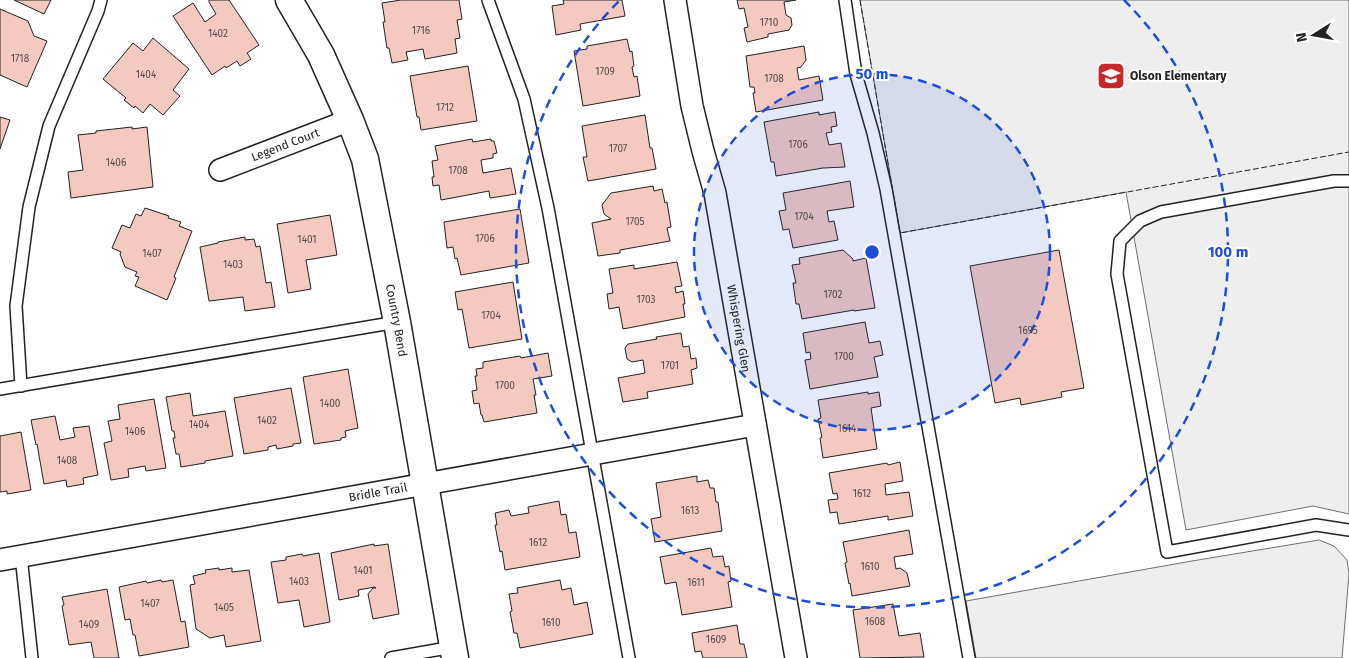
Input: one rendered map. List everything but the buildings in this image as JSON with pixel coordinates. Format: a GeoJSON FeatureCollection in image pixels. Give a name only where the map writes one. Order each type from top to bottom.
{"type":"FeatureCollection","features":[{"type":"Feature","properties":{"kind":"street","name":"Country Bend"},"geometry":{"type":"LineString","coordinates":[[289,0],[321,55],[365,159],[397,322],[454,653]]}},
{"type":"Feature","properties":{"kind":"street","name":"Whispering Glen"},"geometry":{"type":"LineString","coordinates":[[674,0],[692,106],[702,152],[715,193],[796,658]]}},
{"type":"Feature","properties":{"kind":"street","name":"Legend Court"},"geometry":{"type":"LineString","coordinates":[[220,170],[350,120]]}},
{"type":"Feature","properties":{"kind":"street","name":"Bridle Trail"},"geometry":{"type":"LineString","coordinates":[[0,560],[755,425]]}},
{"type":"Feature","properties":{"kind":"lane"},"geometry":{"type":"LineString","coordinates":[[21,386],[16,306],[29,207],[49,126],[101,0]]}},
{"type":"Feature","properties":{"kind":"lane"},"geometry":{"type":"LineString","coordinates":[[488,0],[524,99],[548,208],[629,658]]}},
{"type":"Feature","properties":{"kind":"lane"},"geometry":{"type":"LineString","coordinates":[[845,0],[856,74],[873,133],[886,189],[969,658]]}},
{"type":"Feature","properties":{"kind":"lane"},"geometry":{"type":"LineString","coordinates":[[1349,181],[1334,181],[1161,212],[1140,221],[1120,241],[1117,274],[1167,552],[1316,525],[1349,530]]}},
{"type":"Feature","properties":{"kind":"lane"},"geometry":{"type":"LineString","coordinates":[[0,389],[397,322]]}},
{"type":"Feature","properties":{"kind":"lane"},"geometry":{"type":"LineString","coordinates":[[21,556],[32,658]]}},
{"type":"Feature","properties":{"kind":"lane"},"geometry":{"type":"LineString","coordinates":[[391,658],[454,653]]}},
{"type":"Feature","properties":{"kind":"shaded area"},"geometry":{"type":"Polygon","coordinates":[[[860,0],[1349,0],[1349,514],[1313,506],[1186,530],[1126,192],[900,233],[860,0]]]}},
{"type":"Feature","properties":{"kind":"shaded area"},"geometry":{"type":"Polygon","coordinates":[[[1319,540],[1334,546],[1347,560],[1349,574],[1342,658],[976,658],[966,601],[1319,540]]]}},
{"type":"Feature","properties":{"kind":"fence"},"geometry":{"type":"LineString","coordinates":[[860,0],[900,233],[1349,152]]}},
{"type":"Feature","properties":{"kind":"place","name":"Olson Elementary"},"geometry":{"type":"Point","coordinates":[1111,76]}}]}
